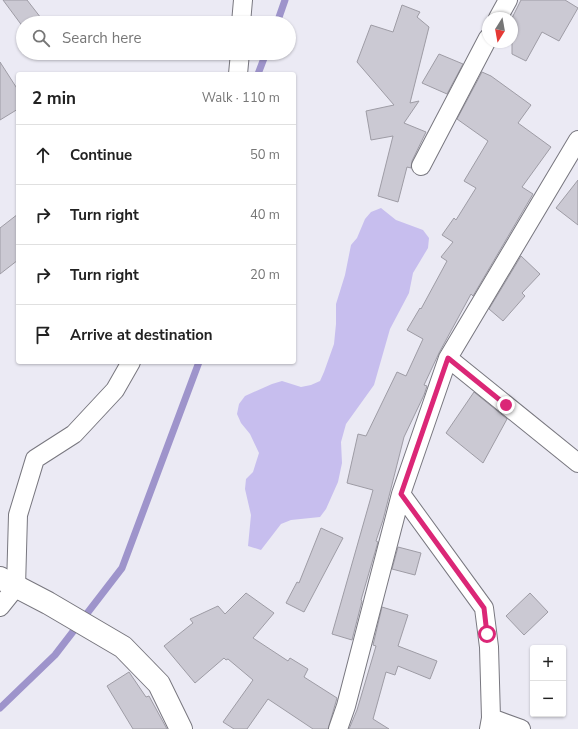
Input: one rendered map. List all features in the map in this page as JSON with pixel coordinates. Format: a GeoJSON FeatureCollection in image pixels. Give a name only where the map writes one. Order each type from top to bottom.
{"type":"FeatureCollection","features":[{"type":"Feature","properties":{"kind":"street"},"geometry":{"type":"LineString","coordinates":[[241,16],[242,0]]}},
{"type":"Feature","properties":{"kind":"street"},"geometry":{"type":"LineString","coordinates":[[501,12],[508,0]]}},
{"type":"Feature","properties":{"kind":"street"},"geometry":{"type":"LineString","coordinates":[[421,166],[483,48]]}},
{"type":"Feature","properties":{"kind":"street"},"geometry":{"type":"LineString","coordinates":[[238,72],[239,60]]}},
{"type":"Feature","properties":{"kind":"street"},"geometry":{"type":"LineString","coordinates":[[338,729],[346,706],[401,494],[448,358],[578,140]]}},
{"type":"Feature","properties":{"kind":"street"},"geometry":{"type":"LineString","coordinates":[[448,358],[578,463]]}},
{"type":"Feature","properties":{"kind":"street"},"geometry":{"type":"LineString","coordinates":[[0,607],[8,582],[18,516],[35,458],[74,434],[115,390],[130,364]]}},
{"type":"Feature","properties":{"kind":"street"},"geometry":{"type":"LineString","coordinates":[[401,494],[484,608],[489,646],[490,723],[521,729]]}},
{"type":"Feature","properties":{"kind":"street"},"geometry":{"type":"LineString","coordinates":[[8,582],[48,603],[123,647],[159,684],[181,729]]}},
{"type":"Feature","properties":{"kind":"shaded area"},"geometry":{"type":"Polygon","coordinates":[[[381,208],[396,220],[423,230],[429,238],[428,248],[413,273],[409,293],[390,329],[374,385],[346,424],[341,442],[342,463],[338,482],[326,509],[320,517],[291,520],[281,524],[261,550],[248,546],[251,515],[245,489],[246,479],[253,472],[259,453],[250,434],[241,423],[237,414],[239,404],[245,396],[282,381],[301,387],[320,381],[334,344],[336,304],[345,275],[351,245],[357,238],[365,219],[371,212],[381,208]]]}},
{"type":"Feature","properties":{"kind":"building"},"geometry":{"type":"Polygon","coordinates":[[[3,0],[27,0],[39,16],[16,16],[16,18],[3,0]]]}},
{"type":"Feature","properties":{"kind":"building"},"geometry":{"type":"Polygon","coordinates":[[[521,0],[565,0],[578,8],[559,41],[542,32],[526,61],[512,54],[512,48],[518,48],[518,12],[515,12],[521,0]]]}},
{"type":"Feature","properties":{"kind":"building"},"geometry":{"type":"Polygon","coordinates":[[[402,5],[420,12],[417,17],[429,27],[410,103],[419,101],[404,123],[426,132],[412,161],[411,168],[407,167],[398,202],[378,196],[393,136],[371,140],[366,111],[394,105],[357,62],[371,25],[393,32],[402,5]]]}},
{"type":"Feature","properties":{"kind":"building"},"geometry":{"type":"Polygon","coordinates":[[[439,54],[463,64],[447,94],[422,83],[439,54]]]}},
{"type":"Feature","properties":{"kind":"building"},"geometry":{"type":"Polygon","coordinates":[[[0,62],[16,87],[16,110],[0,120],[0,62]]]}},
{"type":"Feature","properties":{"kind":"building"},"geometry":{"type":"Polygon","coordinates":[[[482,72],[491,76],[531,105],[518,123],[551,147],[522,187],[533,194],[473,296],[471,294],[439,353],[424,385],[427,386],[424,395],[404,437],[383,520],[376,541],[378,542],[361,600],[352,640],[332,634],[373,490],[347,483],[358,434],[366,436],[397,372],[406,376],[423,339],[407,330],[420,308],[421,309],[447,261],[441,257],[453,242],[442,235],[454,218],[456,220],[476,188],[464,181],[488,141],[457,119],[482,72]]]}},
{"type":"Feature","properties":{"kind":"building"},"geometry":{"type":"Polygon","coordinates":[[[578,180],[578,225],[556,208],[578,180]]]}},
{"type":"Feature","properties":{"kind":"building"},"geometry":{"type":"Polygon","coordinates":[[[16,216],[16,262],[0,274],[0,228],[16,216]]]}},
{"type":"Feature","properties":{"kind":"building"},"geometry":{"type":"Polygon","coordinates":[[[521,256],[540,274],[522,293],[525,296],[503,321],[489,309],[521,256]]]}},
{"type":"Feature","properties":{"kind":"building"},"geometry":{"type":"Polygon","coordinates":[[[474,392],[507,419],[483,463],[446,433],[474,392]]]}},
{"type":"Feature","properties":{"kind":"building"},"geometry":{"type":"Polygon","coordinates":[[[321,528],[343,538],[304,612],[286,603],[297,582],[299,583],[321,528]]]}},
{"type":"Feature","properties":{"kind":"building"},"geometry":{"type":"Polygon","coordinates":[[[398,547],[421,553],[415,575],[392,569],[398,547]]]}},
{"type":"Feature","properties":{"kind":"building"},"geometry":{"type":"Polygon","coordinates":[[[246,593],[274,613],[253,638],[288,661],[290,658],[308,669],[304,677],[337,698],[328,729],[313,729],[268,699],[247,729],[234,729],[223,722],[253,680],[228,659],[226,660],[224,658],[195,683],[164,646],[193,623],[190,619],[218,606],[225,614],[246,593]]]}},
{"type":"Feature","properties":{"kind":"building"},"geometry":{"type":"Polygon","coordinates":[[[530,593],[548,612],[524,635],[506,616],[530,593]]]}},
{"type":"Feature","properties":{"kind":"building"},"geometry":{"type":"Polygon","coordinates":[[[382,607],[408,615],[398,646],[437,661],[430,679],[398,666],[395,675],[386,672],[373,719],[389,729],[349,729],[357,710],[376,646],[373,645],[382,607]]]}},
{"type":"Feature","properties":{"kind":"building"},"geometry":{"type":"Polygon","coordinates":[[[129,672],[146,697],[149,696],[167,729],[133,729],[107,686],[129,672]]]}},
{"type":"Feature","properties":{"kind":"waterway"},"geometry":{"type":"LineString","coordinates":[[279,16],[285,0]]}},
{"type":"Feature","properties":{"kind":"waterway"},"geometry":{"type":"LineString","coordinates":[[259,72],[263,60]]}},
{"type":"Feature","properties":{"kind":"waterway"},"geometry":{"type":"LineString","coordinates":[[0,708],[55,655],[122,568],[198,364]]}},
{"type":"Feature","properties":{"kind":"route"},"geometry":{"type":"LineString","coordinates":[[487,634],[484,608],[401,494],[448,358],[506,405]]}}]}
